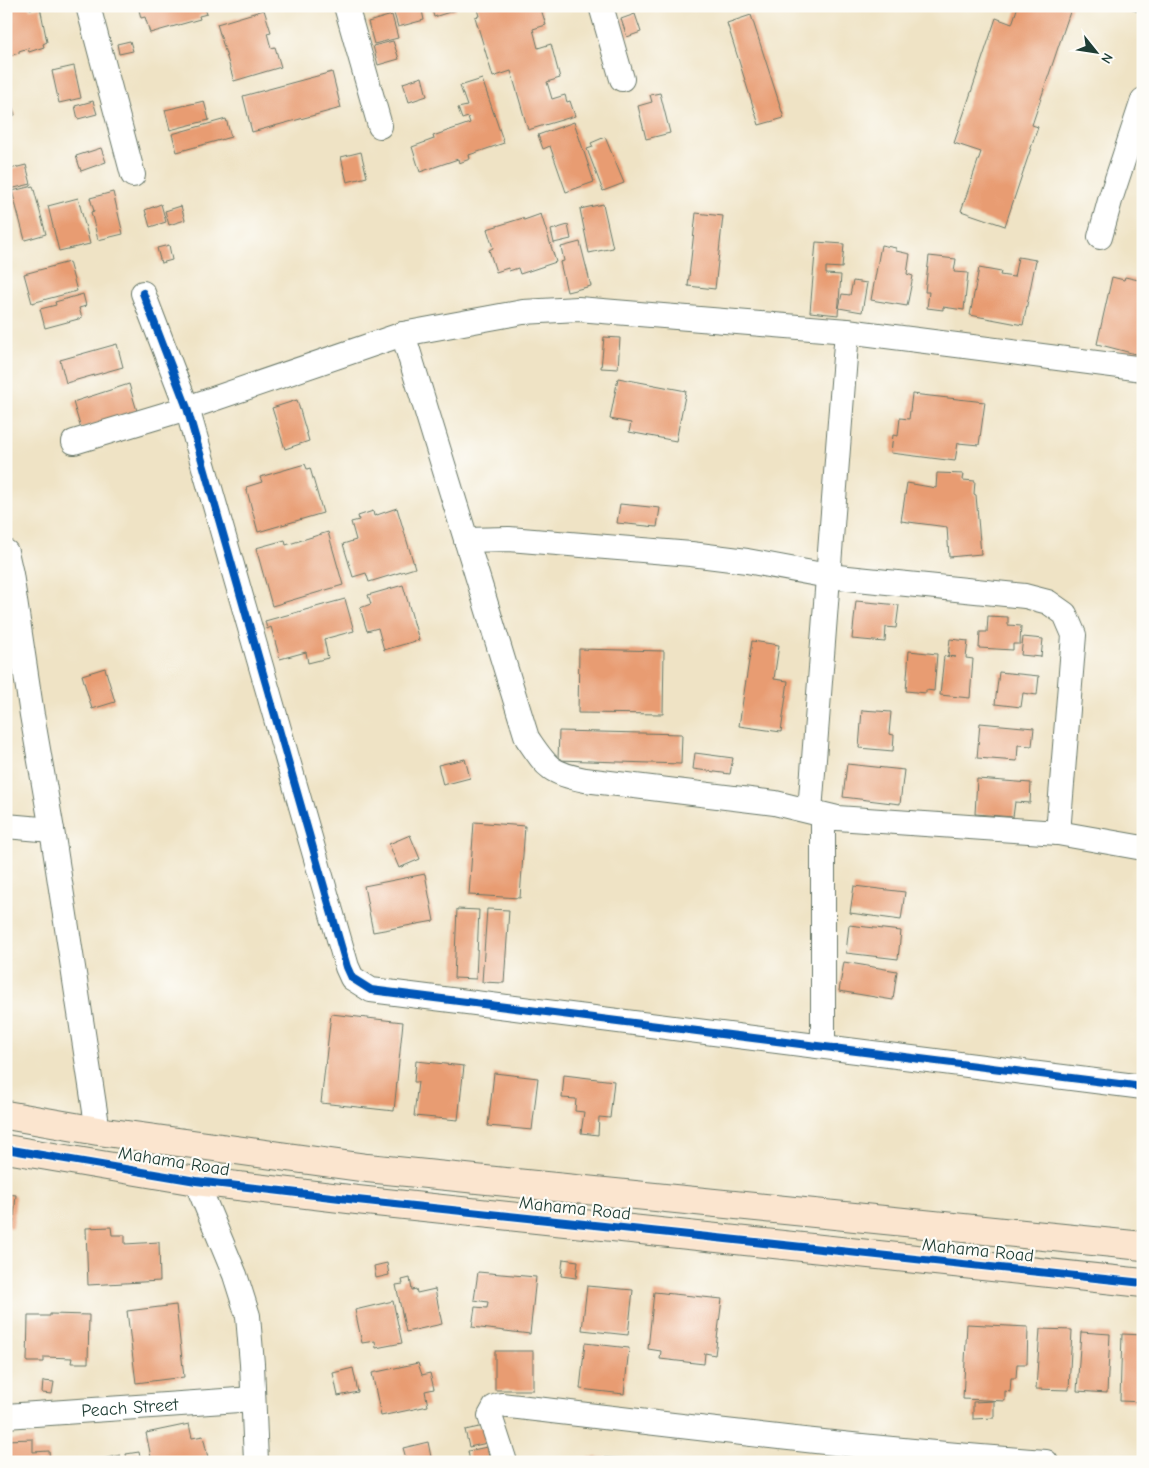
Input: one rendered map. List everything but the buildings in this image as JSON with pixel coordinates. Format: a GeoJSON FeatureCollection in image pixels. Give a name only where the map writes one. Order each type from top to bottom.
{"type":"FeatureCollection","features":[{"type":"Feature","properties":{"kind":"street"},"geometry":{"type":"LineString","coordinates":[[88,6],[133,175]]}},
{"type":"Feature","properties":{"kind":"street"},"geometry":{"type":"LineString","coordinates":[[346,6],[380,126]]}},
{"type":"Feature","properties":{"kind":"street"},"geometry":{"type":"LineString","coordinates":[[601,6],[622,79]]}},
{"type":"Feature","properties":{"kind":"street"},"geometry":{"type":"LineString","coordinates":[[1100,237],[1143,100]]}},
{"type":"Feature","properties":{"kind":"street"},"geometry":{"type":"LineString","coordinates":[[143,292],[187,408],[344,957],[352,978],[371,990],[1143,1087]]}},
{"type":"Feature","properties":{"kind":"street"},"geometry":{"type":"LineString","coordinates":[[74,442],[187,408],[403,334],[523,312],[578,309],[846,331],[1143,369]]}},
{"type":"Feature","properties":{"kind":"street"},"geometry":{"type":"LineString","coordinates":[[823,1046],[817,813],[828,576],[846,331]]}},
{"type":"Feature","properties":{"kind":"street"},"geometry":{"type":"LineString","coordinates":[[403,334],[527,738],[547,767],[564,776],[585,780],[775,803],[837,818],[1058,833],[1143,848]]}},
{"type":"Feature","properties":{"kind":"street"},"geometry":{"type":"LineString","coordinates":[[466,540],[509,539],[690,554],[746,561],[828,576],[1025,596],[1048,602],[1065,614],[1074,635],[1058,833]]}},
{"type":"Feature","properties":{"kind":"street"},"geometry":{"type":"LineString","coordinates":[[8,566],[52,830],[98,1131]]}},
{"type":"Feature","properties":{"kind":"street"},"geometry":{"type":"LineString","coordinates":[[6,826],[52,830]]}},
{"type":"Feature","properties":{"kind":"street","name":"Mahama Road"},"geometry":{"type":"LineString","coordinates":[[6,1116],[98,1131],[367,1168],[1143,1246]]}},
{"type":"Feature","properties":{"kind":"street","name":"Mahama Road"},"geometry":{"type":"LineString","coordinates":[[6,1149],[196,1181],[1143,1283]]}},
{"type":"Feature","properties":{"kind":"street"},"geometry":{"type":"LineString","coordinates":[[196,1181],[235,1276],[248,1316],[256,1462]]}},
{"type":"Feature","properties":{"kind":"street","name":"Peach Street"},"geometry":{"type":"LineString","coordinates":[[6,1416],[253,1399]]}},
{"type":"Feature","properties":{"kind":"street"},"geometry":{"type":"LineString","coordinates":[[505,1462],[490,1416],[496,1407],[501,1405],[844,1453],[934,1454],[1046,1462]]}},
{"type":"Feature","properties":{"kind":"cycle path"},"geometry":{"type":"LineString","coordinates":[[143,293],[187,408],[347,967],[352,978],[371,990],[1143,1087]]}},
{"type":"Feature","properties":{"kind":"cycle path"},"geometry":{"type":"LineString","coordinates":[[6,1149],[196,1181],[357,1200],[1143,1283]]}}]}
